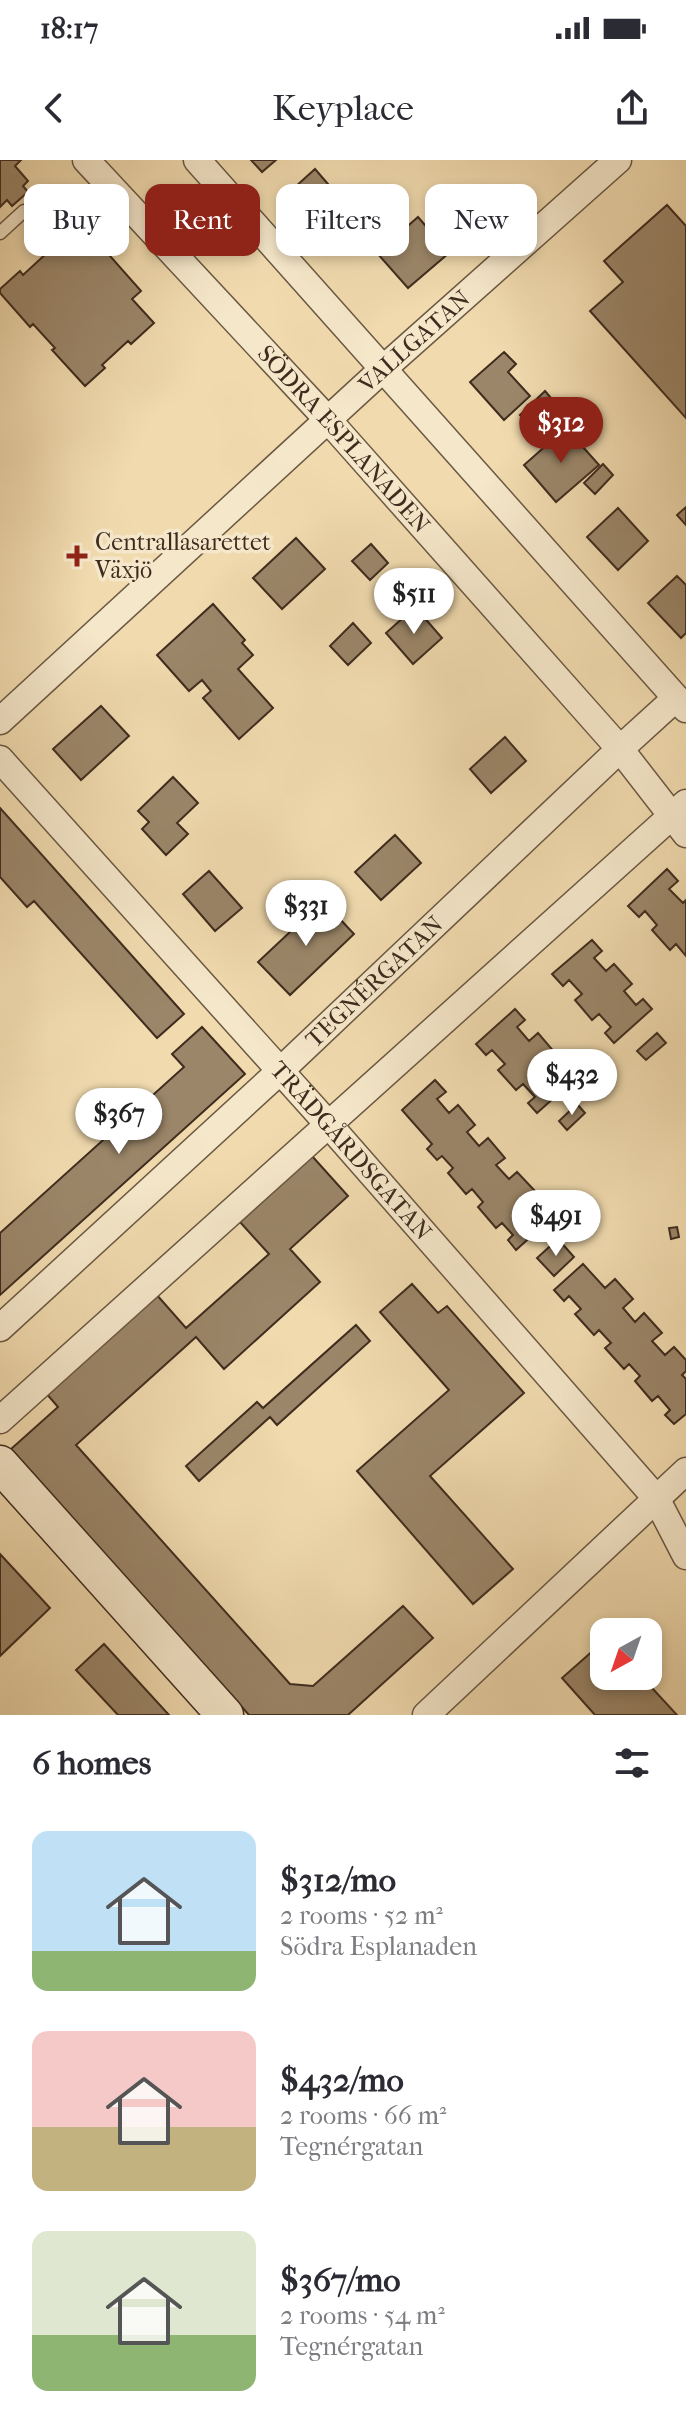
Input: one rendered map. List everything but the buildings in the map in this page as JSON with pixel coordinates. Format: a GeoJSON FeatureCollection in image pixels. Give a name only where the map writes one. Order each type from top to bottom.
{"type":"FeatureCollection","features":[{"type":"Feature","properties":{"kind":"street","name":"SÖDRA ESPLANADEN"},"geometry":{"type":"LineString","coordinates":[[86,160],[329,421],[681,818]]}},
{"type":"Feature","properties":{"kind":"street"},"geometry":{"type":"LineString","coordinates":[[197,160],[681,704]]}},
{"type":"Feature","properties":{"kind":"street","name":"VALLGATAN"},"geometry":{"type":"LineString","coordinates":[[0,721],[383,369],[618,160]]}},
{"type":"Feature","properties":{"kind":"street","name":"TEGNÉRGATAN"},"geometry":{"type":"LineString","coordinates":[[0,1328],[279,1072],[620,749],[681,704]]}},
{"type":"Feature","properties":{"kind":"street","name":"TRÄDGÅRDSGATAN"},"geometry":{"type":"LineString","coordinates":[[0,759],[329,1125],[656,1498],[686,1556]]}},
{"type":"Feature","properties":{"kind":"street"},"geometry":{"type":"LineString","coordinates":[[0,1420],[329,1125],[681,818]]}},
{"type":"Feature","properties":{"kind":"street"},"geometry":{"type":"LineString","coordinates":[[0,1464],[225,1715]]}},
{"type":"Feature","properties":{"kind":"street"},"geometry":{"type":"LineString","coordinates":[[426,1715],[686,1471]]}},
{"type":"Feature","properties":{"kind":"lane"},"geometry":{"type":"LineString","coordinates":[[0,233],[24,211]]}},
{"type":"Feature","properties":{"kind":"place","name":"Centrallasarettet Växjö"},"geometry":{"type":"Point","coordinates":[77,556]}}]}
